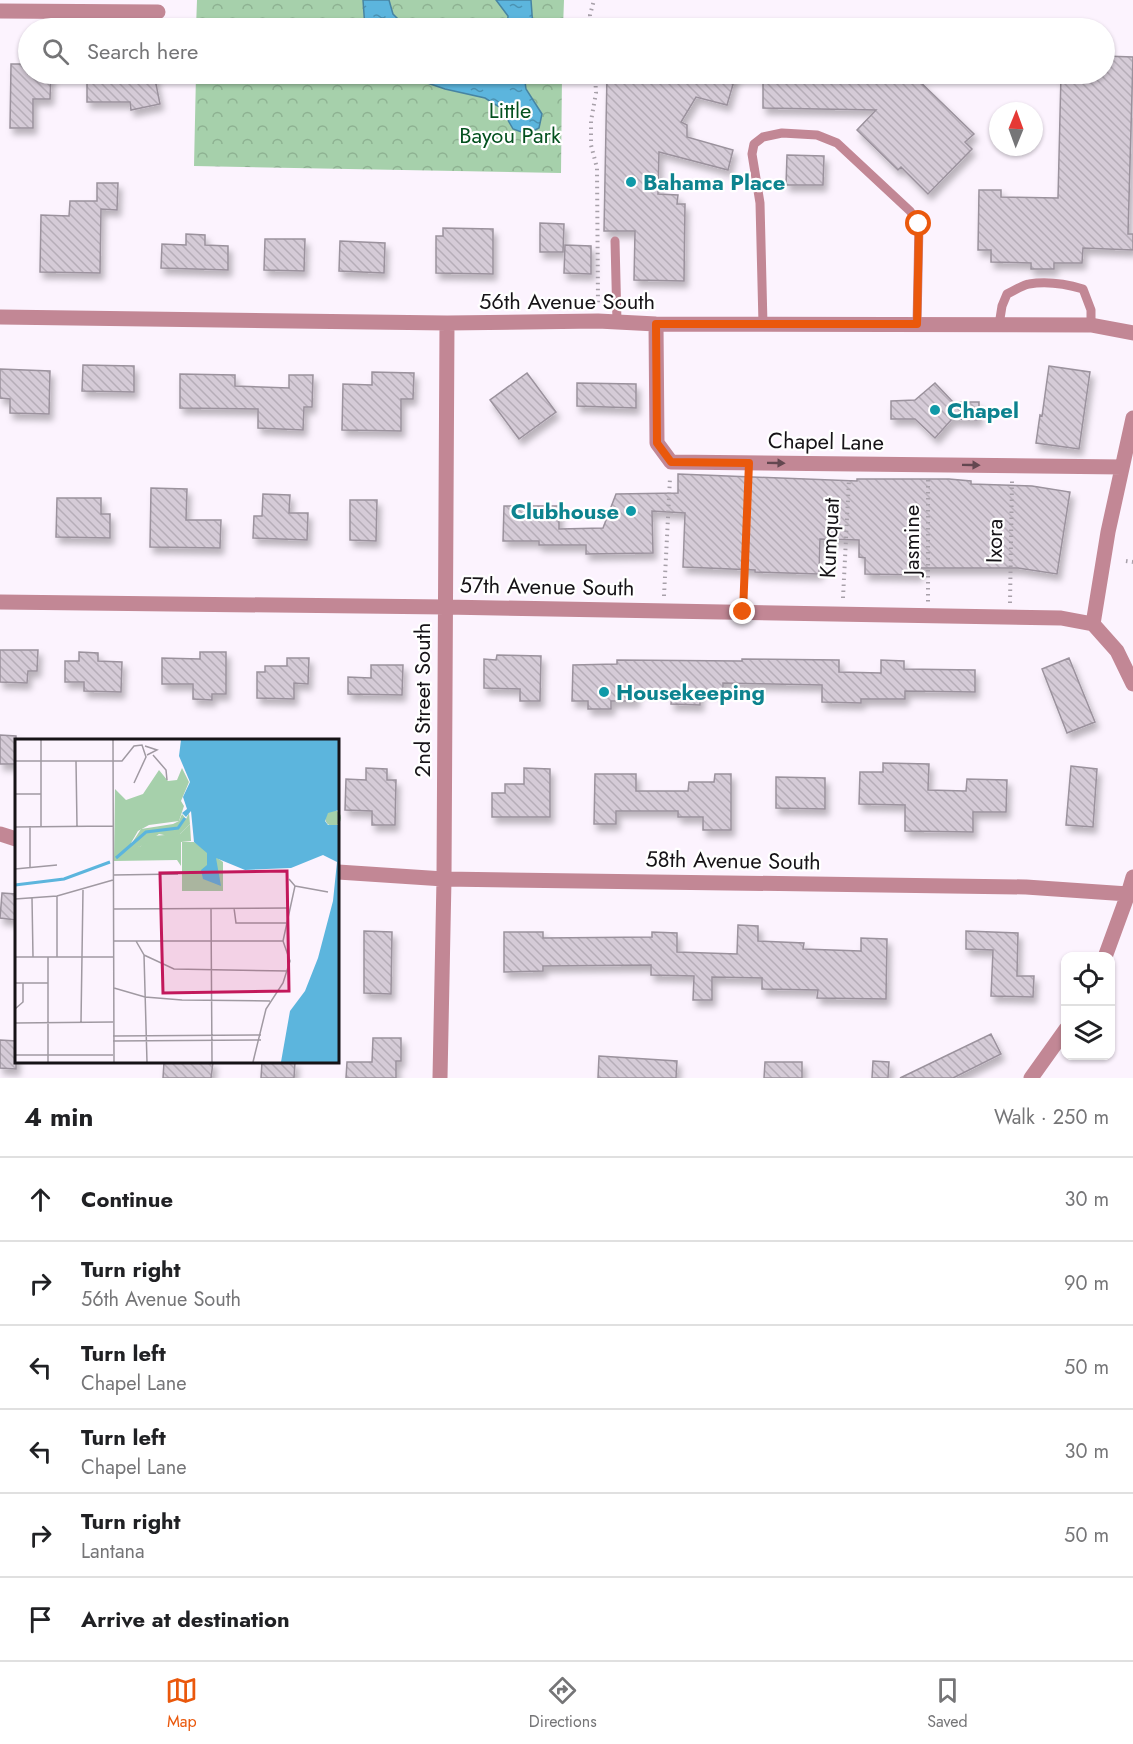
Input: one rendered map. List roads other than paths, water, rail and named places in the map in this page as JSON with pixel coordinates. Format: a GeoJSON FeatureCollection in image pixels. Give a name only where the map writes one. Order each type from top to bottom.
{"type":"FeatureCollection","features":[{"type":"Feature","properties":{"kind":"street"},"geometry":{"type":"LineString","coordinates":[[0,11],[158,12]]}},
{"type":"Feature","properties":{"kind":"street","name":"56th Avenue South"},"geometry":{"type":"LineString","coordinates":[[0,317],[447,323],[598,321],[656,324],[1091,325],[1133,333]]}},
{"type":"Feature","properties":{"kind":"street","name":"2nd Street South"},"geometry":{"type":"LineString","coordinates":[[440,1078],[444,879],[447,323]]}},
{"type":"Feature","properties":{"kind":"street","name":"Chapel Lane"},"geometry":{"type":"LineString","coordinates":[[656,324],[657,443],[671,462],[1122,467]]}},
{"type":"Feature","properties":{"kind":"street"},"geometry":{"type":"LineString","coordinates":[[1133,418],[1108,532],[1093,624],[1117,651],[1133,684]]}},
{"type":"Feature","properties":{"kind":"street","name":"57th Avenue South"},"geometry":{"type":"LineString","coordinates":[[0,602],[1061,618],[1093,624]]}},
{"type":"Feature","properties":{"kind":"street"},"geometry":{"type":"LineString","coordinates":[[0,834],[15,839]]}},
{"type":"Feature","properties":{"kind":"street","name":"58th Avenue South"},"geometry":{"type":"LineString","coordinates":[[339,872],[444,879],[1026,886],[1128,894]]}},
{"type":"Feature","properties":{"kind":"street"},"geometry":{"type":"LineString","coordinates":[[1107,952],[1133,877]]}},
{"type":"Feature","properties":{"kind":"street"},"geometry":{"type":"LineString","coordinates":[[1031,1078],[1061,1035]]}},
{"type":"Feature","properties":{"kind":"lane"},"geometry":{"type":"LineString","coordinates":[[763,324],[760,203],[752,154],[754,144],[763,137],[782,134],[817,135],[837,143],[910,211],[919,224],[917,324]]}},
{"type":"Feature","properties":{"kind":"lane"},"geometry":{"type":"LineString","coordinates":[[615,242],[617,322]]}},
{"type":"Feature","properties":{"kind":"lane"},"geometry":{"type":"LineString","coordinates":[[999,325],[1002,306],[1007,294],[1027,284],[1048,283],[1067,284],[1083,289],[1091,310],[1091,325]]}},
{"type":"Feature","properties":{"kind":"water"},"geometry":{"type":"Polygon","coordinates":[[[363,0],[389,0],[393,14],[397,18],[364,18],[363,0]]]}},
{"type":"Feature","properties":{"kind":"water"},"geometry":{"type":"Polygon","coordinates":[[[496,0],[531,0],[532,18],[508,18],[496,0]]]}},
{"type":"Feature","properties":{"kind":"water"},"geometry":{"type":"Polygon","coordinates":[[[430,84],[525,84],[526,89],[542,114],[539,128],[527,134],[513,129],[501,108],[485,98],[430,84]]]}},
{"type":"Feature","properties":{"kind":"place","name":"Bahama Place"},"geometry":{"type":"Point","coordinates":[631,182]}},
{"type":"Feature","properties":{"kind":"place","name":"Chapel"},"geometry":{"type":"Point","coordinates":[935,410]}},
{"type":"Feature","properties":{"kind":"place","name":"Clubhouse"},"geometry":{"type":"Point","coordinates":[631,511]}},
{"type":"Feature","properties":{"kind":"place","name":"Housekeeping"},"geometry":{"type":"Point","coordinates":[604,692]}},
{"type":"Feature","properties":{"kind":"park label","name":"Little Bayou Park"},"geometry":{"type":"Point","coordinates":[510,122]}}]}
